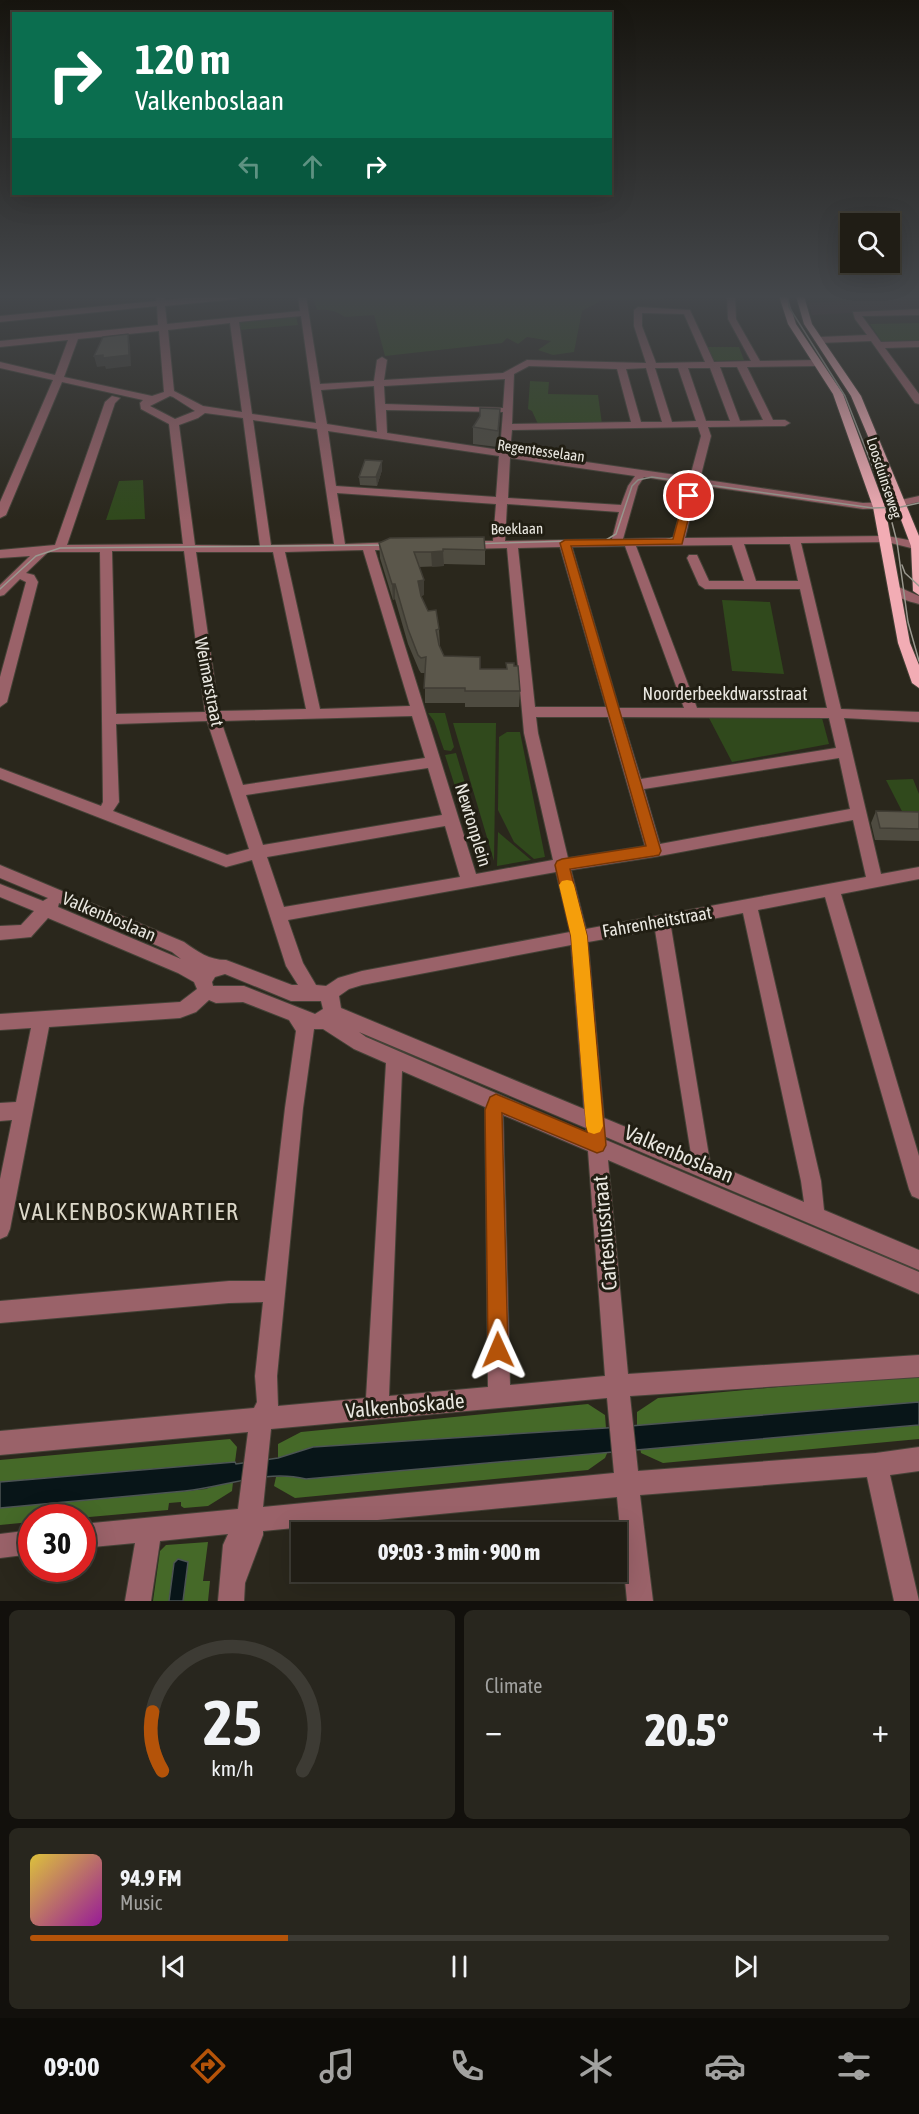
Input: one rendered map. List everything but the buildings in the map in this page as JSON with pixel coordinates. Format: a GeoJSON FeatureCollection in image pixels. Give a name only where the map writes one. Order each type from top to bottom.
{"type":"FeatureCollection","features":[{"type":"Feature","properties":{"kind":"main road","name":"Loosduinseweg"},"geometry":{"type":"LineString","coordinates":[[822,371],[837,394],[880,512],[904,644],[919,683]]}},
{"type":"Feature","properties":{"kind":"main road"},"geometry":{"type":"LineString","coordinates":[[839,371],[856,396],[915,538],[919,564],[919,591]]}},
{"type":"Feature","properties":{"kind":"street"},"geometry":{"type":"LineString","coordinates":[[6,371],[57,381],[148,402],[174,423],[199,412],[176,394],[169,393],[148,402],[115,398],[57,381]]}},
{"type":"Feature","properties":{"kind":"street"},"geometry":{"type":"LineString","coordinates":[[0,515],[61,371]]}},
{"type":"Feature","properties":{"kind":"street"},"geometry":{"type":"LineString","coordinates":[[167,371],[169,393]]}},
{"type":"Feature","properties":{"kind":"street"},"geometry":{"type":"LineString","coordinates":[[241,371],[272,548],[314,714]]}},
{"type":"Feature","properties":{"kind":"street"},"geometry":{"type":"LineString","coordinates":[[313,371],[340,547]]}},
{"type":"Feature","properties":{"kind":"street"},"geometry":{"type":"LineString","coordinates":[[381,371],[379,407],[381,435]]}},
{"type":"Feature","properties":{"kind":"street"},"geometry":{"type":"LineString","coordinates":[[315,387],[510,375],[516,371]]}},
{"type":"Feature","properties":{"kind":"street"},"geometry":{"type":"LineString","coordinates":[[622,371],[637,426]]}},
{"type":"Feature","properties":{"kind":"street"},"geometry":{"type":"LineString","coordinates":[[652,371],[668,425]]}},
{"type":"Feature","properties":{"kind":"street"},"geometry":{"type":"LineString","coordinates":[[684,371],[705,439],[692,484],[686,548],[705,585],[807,585]]}},
{"type":"Feature","properties":{"kind":"street"},"geometry":{"type":"LineString","coordinates":[[714,371],[736,424]]}},
{"type":"Feature","properties":{"kind":"street"},"geometry":{"type":"LineString","coordinates":[[744,371],[769,423]]}},
{"type":"Feature","properties":{"kind":"street"},"geometry":{"type":"LineString","coordinates":[[897,371],[919,401]]}},
{"type":"Feature","properties":{"kind":"street"},"geometry":{"type":"LineString","coordinates":[[510,375],[502,500],[504,540],[530,712],[531,733],[562,865]]}},
{"type":"Feature","properties":{"kind":"street"},"geometry":{"type":"LineString","coordinates":[[60,549],[110,402],[115,398]]}},
{"type":"Feature","properties":{"kind":"street"},"geometry":{"type":"LineString","coordinates":[[379,407],[508,410]]}},
{"type":"Feature","properties":{"kind":"street","name":"Regentesselaan"},"geometry":{"type":"LineString","coordinates":[[199,412],[898,515],[915,538]]}},
{"type":"Feature","properties":{"kind":"street","name":"Weimarstraat"},"geometry":{"type":"LineString","coordinates":[[174,423],[213,717],[295,966],[305,981],[316,1012]]}},
{"type":"Feature","properties":{"kind":"street"},"geometry":{"type":"LineString","coordinates":[[507,427],[785,423]]}},
{"type":"Feature","properties":{"kind":"street","name":"Regentesselaan"},"geometry":{"type":"LineString","coordinates":[[321,430],[381,435],[505,457]]}},
{"type":"Feature","properties":{"kind":"street"},"geometry":{"type":"LineString","coordinates":[[640,477],[625,509],[617,536],[624,542],[692,712]]}},
{"type":"Feature","properties":{"kind":"street"},"geometry":{"type":"LineString","coordinates":[[330,489],[625,509]]}},
{"type":"Feature","properties":{"kind":"street"},"geometry":{"type":"LineString","coordinates":[[901,506],[919,499]]}},
{"type":"Feature","properties":{"kind":"street"},"geometry":{"type":"LineString","coordinates":[[901,506],[919,504]]}},
{"type":"Feature","properties":{"kind":"street","name":"Regentesselaan"},"geometry":{"type":"LineString","coordinates":[[880,512],[901,506]]}},
{"type":"Feature","properties":{"kind":"street","name":"Beeklaan"},"geometry":{"type":"LineString","coordinates":[[446,545],[504,540],[565,543],[624,542],[686,548],[737,541],[915,538]]}},
{"type":"Feature","properties":{"kind":"street"},"geometry":{"type":"LineString","coordinates":[[737,541],[751,584]]}},
{"type":"Feature","properties":{"kind":"street"},"geometry":{"type":"LineString","coordinates":[[795,541],[875,882]]}},
{"type":"Feature","properties":{"kind":"street"},"geometry":{"type":"LineString","coordinates":[[565,543],[654,851]]}},
{"type":"Feature","properties":{"kind":"street"},"geometry":{"type":"LineString","coordinates":[[0,545],[34,544],[44,549]]}},
{"type":"Feature","properties":{"kind":"street"},"geometry":{"type":"LineString","coordinates":[[0,554],[30,554],[44,549],[112,548],[133,551],[178,551],[190,548],[411,546]]}},
{"type":"Feature","properties":{"kind":"street","name":"Newtonplein"},"geometry":{"type":"LineString","coordinates":[[368,547],[470,882],[858,813]]}},
{"type":"Feature","properties":{"kind":"street"},"geometry":{"type":"LineString","coordinates":[[104,814],[111,802],[105,560],[112,548]]}},
{"type":"Feature","properties":{"kind":"street"},"geometry":{"type":"LineString","coordinates":[[0,592],[44,549]]}},
{"type":"Feature","properties":{"kind":"street"},"geometry":{"type":"LineString","coordinates":[[0,702],[32,582],[30,578],[18,575]]}},
{"type":"Feature","properties":{"kind":"street"},"geometry":{"type":"LineString","coordinates":[[894,589],[904,596],[919,600]]}},
{"type":"Feature","properties":{"kind":"street"},"geometry":{"type":"LineString","coordinates":[[110,719],[419,711]]}},
{"type":"Feature","properties":{"kind":"street","name":"Noorderbeekdwarsstraat"},"geometry":{"type":"LineString","coordinates":[[530,712],[835,713],[919,717]]}},
{"type":"Feature","properties":{"kind":"street"},"geometry":{"type":"LineString","coordinates":[[636,785],[844,752]]}},
{"type":"Feature","properties":{"kind":"street"},"geometry":{"type":"LineString","coordinates":[[238,791],[433,762]]}},
{"type":"Feature","properties":{"kind":"street"},"geometry":{"type":"LineString","coordinates":[[0,773],[220,860],[450,819]]}},
{"type":"Feature","properties":{"kind":"street","name":"Cartesiusstraat"},"geometry":{"type":"LineString","coordinates":[[562,865],[579,936],[620,1417],[640,1601]]}},
{"type":"Feature","properties":{"kind":"street","name":"Valkenboslaan"},"geometry":{"type":"LineString","coordinates":[[0,871],[178,947],[191,957],[208,979]]}},
{"type":"Feature","properties":{"kind":"street","name":"Fahrenheitstraat"},"geometry":{"type":"LineString","coordinates":[[316,1012],[349,981],[919,873]]}},
{"type":"Feature","properties":{"kind":"street"},"geometry":{"type":"LineString","coordinates":[[279,915],[470,882]]}},
{"type":"Feature","properties":{"kind":"street"},"geometry":{"type":"LineString","coordinates":[[831,889],[919,1189]]}},
{"type":"Feature","properties":{"kind":"street","name":"Valkenboslaan"},"geometry":{"type":"LineString","coordinates":[[0,890],[208,979]]}},
{"type":"Feature","properties":{"kind":"street"},"geometry":{"type":"LineString","coordinates":[[0,933],[25,932],[58,896]]}},
{"type":"Feature","properties":{"kind":"street"},"geometry":{"type":"LineString","coordinates":[[749,905],[812,1181],[815,1205],[813,1215]]}},
{"type":"Feature","properties":{"kind":"street"},"geometry":{"type":"LineString","coordinates":[[662,922],[701,1157],[700,1167]]}},
{"type":"Feature","properties":{"kind":"street","name":"Weimarstraat"},"geometry":{"type":"LineString","coordinates":[[291,993],[290,980],[295,966]]}},
{"type":"Feature","properties":{"kind":"street"},"geometry":{"type":"LineString","coordinates":[[0,1022],[180,1010],[190,1006],[208,979],[226,967],[291,993],[316,1012]]}},
{"type":"Feature","properties":{"kind":"street"},"geometry":{"type":"LineString","coordinates":[[208,979],[216,995],[244,994],[316,1012]]}},
{"type":"Feature","properties":{"kind":"street"},"geometry":{"type":"LineString","coordinates":[[232,1590],[251,1534],[249,1520],[261,1419],[268,1402],[266,1376],[294,1108],[316,1012]]}},
{"type":"Feature","properties":{"kind":"street","name":"Valkenboslaan"},"geometry":{"type":"LineString","coordinates":[[316,1012],[594,1122],[919,1260]]}},
{"type":"Feature","properties":{"kind":"street","name":"Valkenboslaan"},"geometry":{"type":"LineString","coordinates":[[316,1012],[360,1043],[919,1283]]}},
{"type":"Feature","properties":{"kind":"street"},"geometry":{"type":"LineString","coordinates":[[0,1229],[2,1208],[42,1019]]}},
{"type":"Feature","properties":{"kind":"street"},"geometry":{"type":"LineString","coordinates":[[377,1407],[393,1068],[398,1059]]}},
{"type":"Feature","properties":{"kind":"street"},"geometry":{"type":"LineString","coordinates":[[496,1102],[493,1110],[499,1398]]}},
{"type":"Feature","properties":{"kind":"street"},"geometry":{"type":"LineString","coordinates":[[0,1112],[24,1111]]}},
{"type":"Feature","properties":{"kind":"street"},"geometry":{"type":"LineString","coordinates":[[0,1312],[229,1292],[275,1291]]}},
{"type":"Feature","properties":{"kind":"street","name":"Valkenboskade"},"geometry":{"type":"LineString","coordinates":[[0,1443],[618,1386],[919,1366]]}},
{"type":"Feature","properties":{"kind":"street"},"geometry":{"type":"LineString","coordinates":[[96,1535],[919,1459]]}},
{"type":"Feature","properties":{"kind":"street"},"geometry":{"type":"LineString","coordinates":[[876,1464],[907,1601]]}},
{"type":"Feature","properties":{"kind":"street"},"geometry":{"type":"LineString","coordinates":[[138,1601],[150,1529]]}},
{"type":"Feature","properties":{"kind":"street"},"geometry":{"type":"LineString","coordinates":[[0,1545],[18,1543]]}},
{"type":"Feature","properties":{"kind":"green space"},"geometry":{"type":"Polygon","coordinates":[[[530,381],[549,382],[548,394],[598,395],[602,424],[538,424],[532,411],[528,409],[530,381]]]}},
{"type":"Feature","properties":{"kind":"green space"},"geometry":{"type":"Polygon","coordinates":[[[143,480],[145,519],[106,520],[119,481],[143,480]]]}},
{"type":"Feature","properties":{"kind":"green space"},"geometry":{"type":"Polygon","coordinates":[[[722,600],[770,602],[784,674],[732,671],[722,600]]]}},
{"type":"Feature","properties":{"kind":"green space"},"geometry":{"type":"Polygon","coordinates":[[[428,713],[445,713],[454,747],[451,751],[444,750],[434,721],[428,713]]]}},
{"type":"Feature","properties":{"kind":"green space"},"geometry":{"type":"Polygon","coordinates":[[[709,718],[822,718],[829,744],[732,762],[709,718]]]}},
{"type":"Feature","properties":{"kind":"green space"},"geometry":{"type":"Polygon","coordinates":[[[453,723],[496,723],[494,861],[453,723]]]}},
{"type":"Feature","properties":{"kind":"green space"},"geometry":{"type":"Polygon","coordinates":[[[507,732],[520,732],[545,857],[534,859],[514,842],[498,810],[499,737],[507,732]]]}},
{"type":"Feature","properties":{"kind":"green space"},"geometry":{"type":"Polygon","coordinates":[[[456,753],[476,820],[466,821],[445,755],[456,753]]]}},
{"type":"Feature","properties":{"kind":"green space"},"geometry":{"type":"Polygon","coordinates":[[[913,779],[919,794],[919,823],[908,823],[886,780],[913,779]]]}},
{"type":"Feature","properties":{"kind":"green space"},"geometry":{"type":"Polygon","coordinates":[[[476,822],[489,867],[481,868],[467,824],[476,822]]]}},
{"type":"Feature","properties":{"kind":"green space"},"geometry":{"type":"Polygon","coordinates":[[[498,832],[530,859],[531,860],[497,866],[498,832]]]}},
{"type":"Feature","properties":{"kind":"green space"},"geometry":{"type":"Polygon","coordinates":[[[919,1374],[919,1402],[637,1426],[637,1412],[658,1398],[919,1374]]]}},
{"type":"Feature","properties":{"kind":"green space"},"geometry":{"type":"Polygon","coordinates":[[[588,1404],[605,1415],[606,1428],[313,1447],[278,1458],[278,1444],[301,1432],[588,1404]]]}},
{"type":"Feature","properties":{"kind":"green space"},"geometry":{"type":"Polygon","coordinates":[[[919,1425],[919,1439],[663,1463],[641,1453],[640,1448],[919,1425]]]}},
{"type":"Feature","properties":{"kind":"green space"},"geometry":{"type":"Polygon","coordinates":[[[230,1439],[237,1447],[235,1462],[0,1482],[0,1460],[230,1439]]]}},
{"type":"Feature","properties":{"kind":"green space"},"geometry":{"type":"Polygon","coordinates":[[[608,1451],[605,1458],[588,1470],[295,1498],[274,1486],[276,1477],[292,1476],[306,1479],[608,1451]]]}},
{"type":"Feature","properties":{"kind":"green space"},"geometry":{"type":"Polygon","coordinates":[[[224,1482],[233,1482],[232,1491],[208,1506],[184,1508],[181,1502],[169,1503],[168,1510],[96,1516],[96,1504],[43,1504],[206,1489],[224,1482]]]}},
{"type":"Feature","properties":{"kind":"green space"},"geometry":{"type":"Polygon","coordinates":[[[18,1506],[18,1523],[0,1525],[0,1508],[18,1506]]]}},
{"type":"Feature","properties":{"kind":"green space"},"geometry":{"type":"Polygon","coordinates":[[[208,1542],[203,1581],[210,1581],[208,1601],[183,1601],[188,1562],[174,1563],[169,1601],[153,1601],[160,1551],[166,1545],[208,1542]]]}},
{"type":"Feature","properties":{"kind":"shaded area"},"geometry":{"type":"Polygon","coordinates":[[[919,1402],[919,1425],[306,1479],[291,1476],[261,1477],[185,1491],[44,1504],[18,1504],[18,1506],[0,1508],[0,1482],[235,1462],[236,1464],[278,1458],[313,1447],[606,1428],[919,1402]]]}},
{"type":"Feature","properties":{"kind":"shaded area"},"geometry":{"type":"Polygon","coordinates":[[[178,1559],[188,1562],[183,1601],[169,1601],[174,1563],[178,1559]]]}},
{"type":"Feature","properties":{"kind":"tram line"},"geometry":{"type":"LineString","coordinates":[[829,371],[845,396],[888,507]]}},
{"type":"Feature","properties":{"kind":"tram line"},"geometry":{"type":"LineString","coordinates":[[468,544],[606,540],[616,534],[632,486],[638,480],[652,477],[873,508],[888,507]]}},
{"type":"Feature","properties":{"kind":"tram line"},"geometry":{"type":"LineString","coordinates":[[604,543],[649,544],[673,538],[683,523],[688,501],[700,491],[711,487]]}},
{"type":"Feature","properties":{"kind":"tram line"},"geometry":{"type":"LineString","coordinates":[[888,507],[919,503]]}},
{"type":"Feature","properties":{"kind":"tram line"},"geometry":{"type":"LineString","coordinates":[[888,507],[897,542],[908,622],[919,661]]}},
{"type":"Feature","properties":{"kind":"tram line"},"geometry":{"type":"LineString","coordinates":[[0,589],[36,556],[60,548],[396,545]]}},
{"type":"Feature","properties":{"kind":"tram line"},"geometry":{"type":"LineString","coordinates":[[902,565],[905,573],[919,586]]}},
{"type":"Feature","properties":{"kind":"slow traffic"},"geometry":{"type":"LineString","coordinates":[[567,885],[579,936],[594,1126]]}},
{"type":"Feature","properties":{"kind":"district","name":"VALKENBOSKWARTIER"},"geometry":{"type":"Point","coordinates":[129,1212]}},
{"type":"Feature","properties":{"kind":"route"},"geometry":{"type":"LineString","coordinates":[[498,1350],[493,1110],[496,1102],[597,1145],[579,936],[562,865],[654,851],[565,543],[678,542],[689,496]]}}]}
